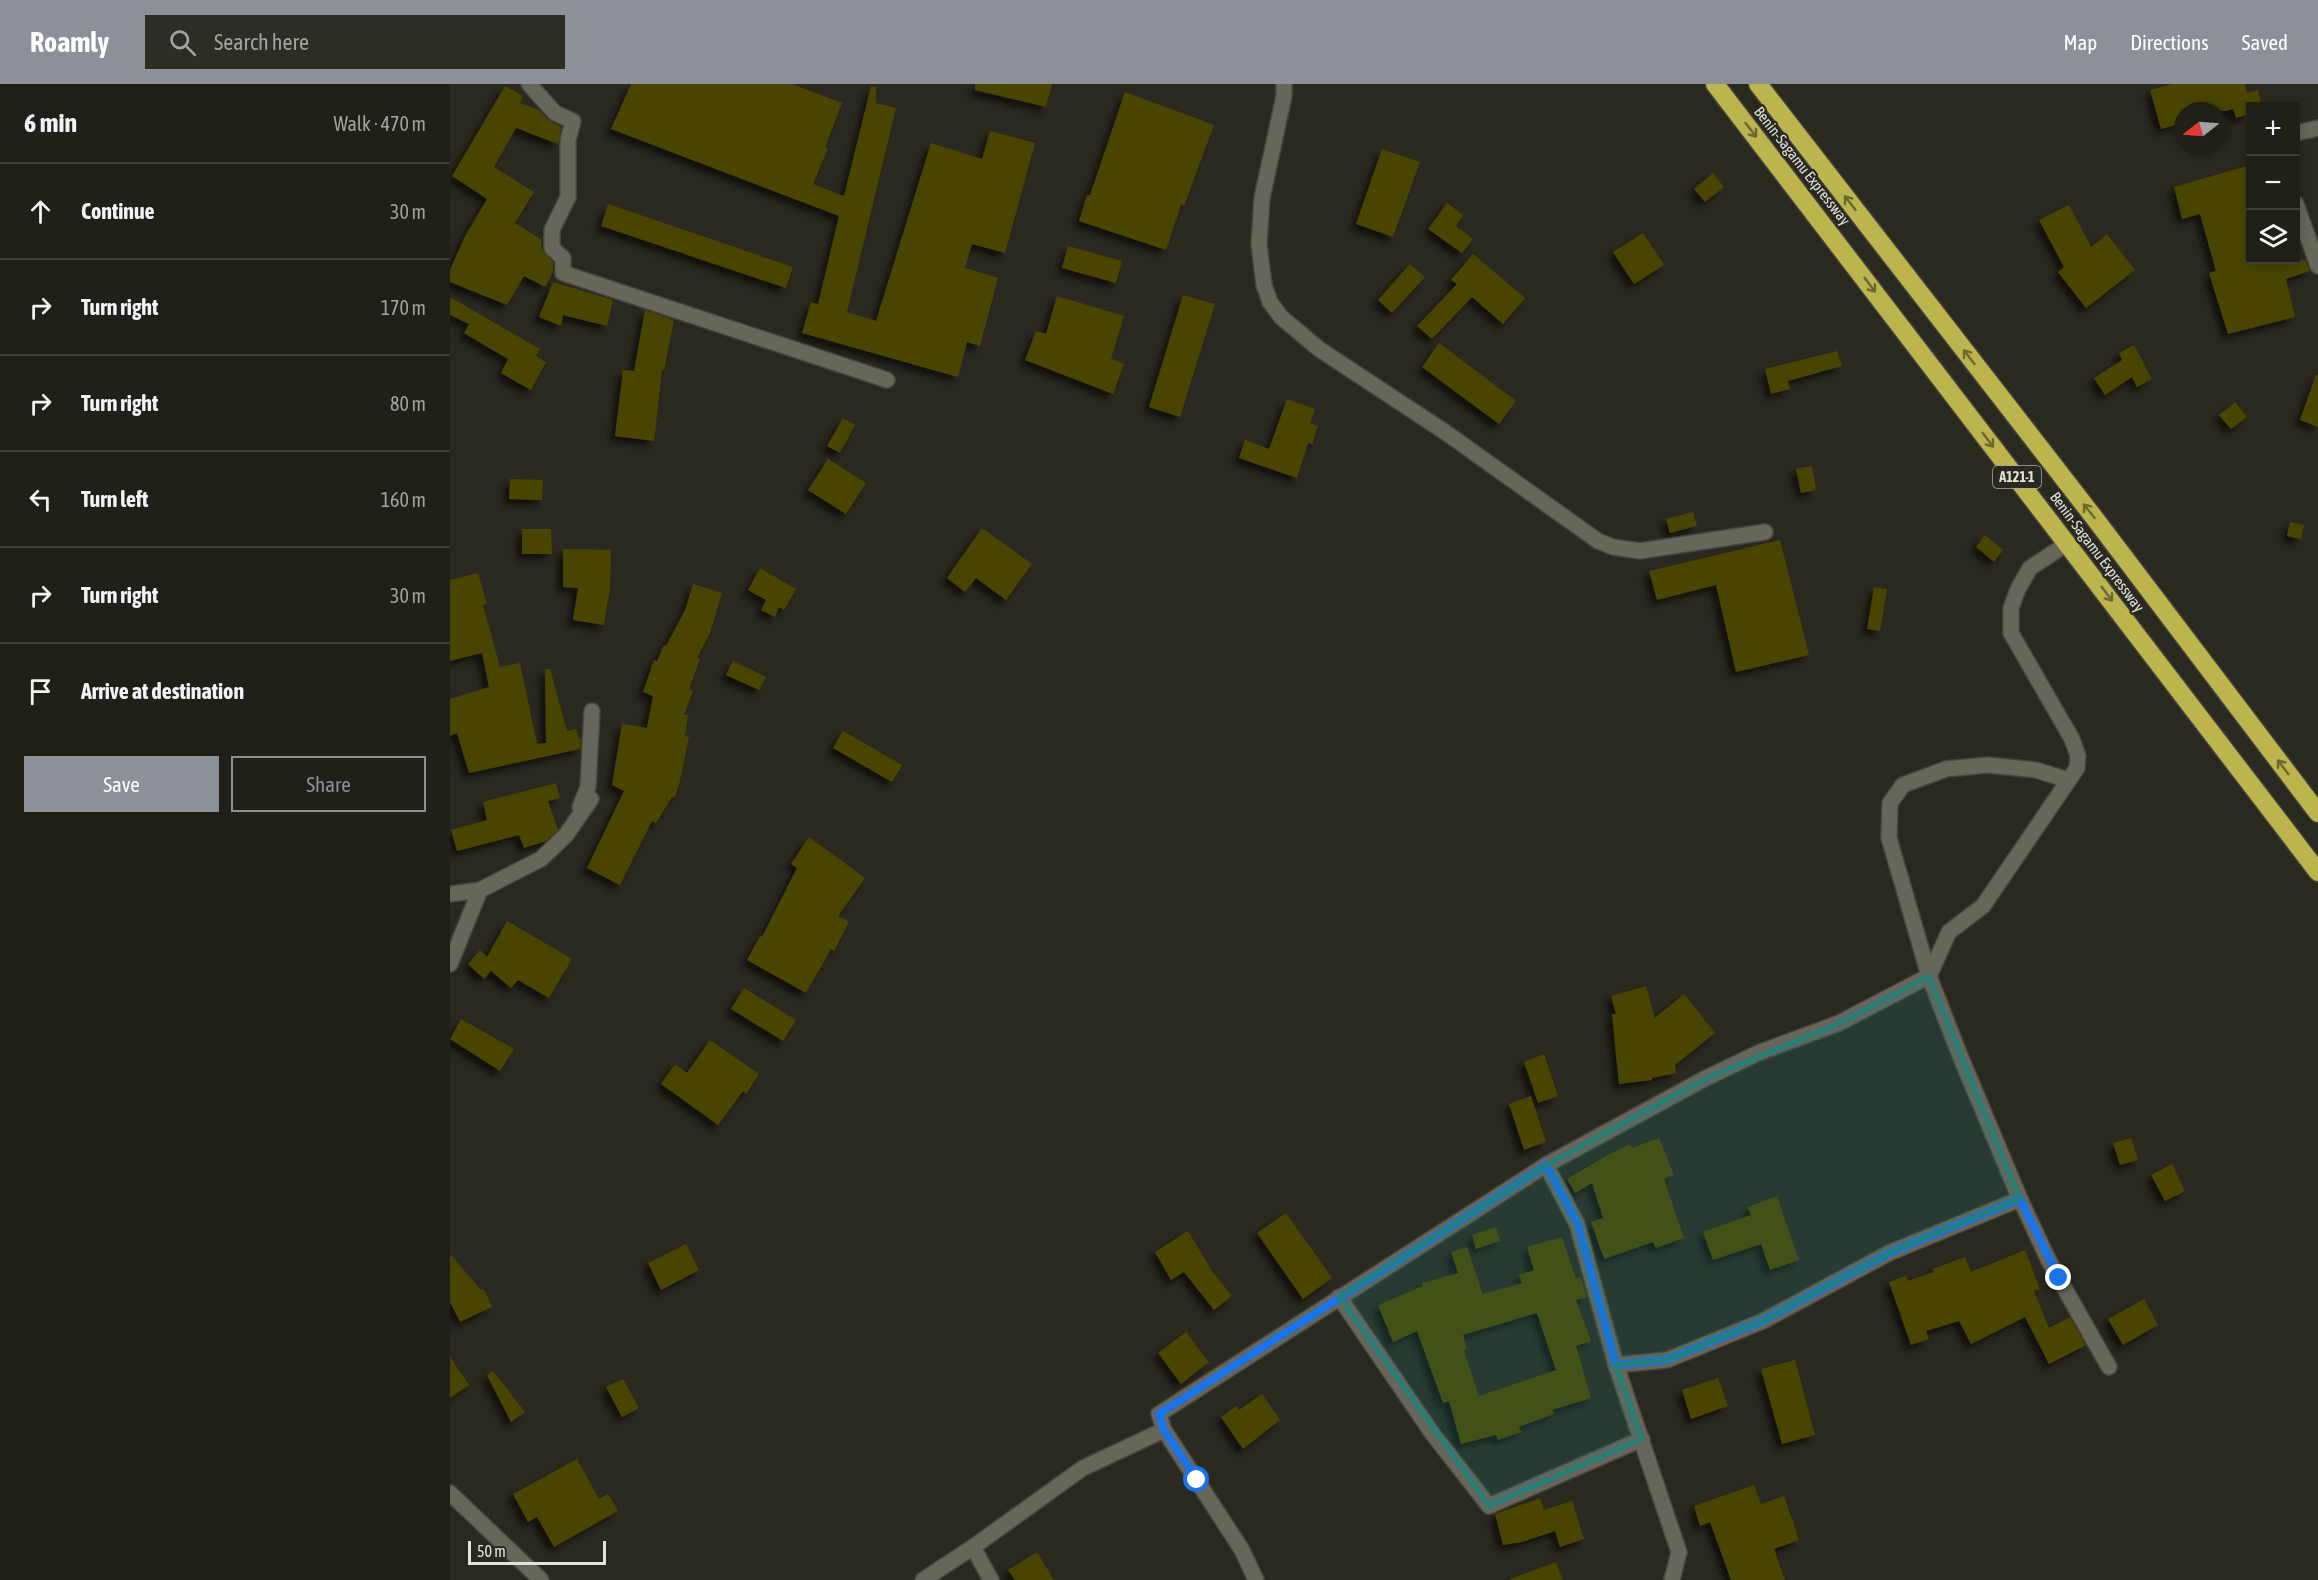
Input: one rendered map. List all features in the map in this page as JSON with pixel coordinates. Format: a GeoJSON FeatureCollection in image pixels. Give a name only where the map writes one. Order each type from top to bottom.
{"type":"FeatureCollection","features":[{"type":"Feature","properties":{"kind":"highway","name":"Benin-Sagamu Expressway"},"geometry":{"type":"LineString","coordinates":[[1715,84],[2318,872]]}},
{"type":"Feature","properties":{"kind":"highway","name":"Benin-Sagamu Expressway"},"geometry":{"type":"LineString","coordinates":[[1758,84],[2089,511],[2318,813]]}},
{"type":"Feature","properties":{"kind":"street"},"geometry":{"type":"LineString","coordinates":[[529,84],[555,113],[573,121],[568,140],[568,197],[552,230],[552,248],[563,258],[563,273],[887,380]]}},
{"type":"Feature","properties":{"kind":"street"},"geometry":{"type":"LineString","coordinates":[[1284,84],[1284,96],[1262,198],[1259,244],[1264,285],[1270,302],[1281,317],[1319,349],[1445,432],[1598,541],[1613,547],[1640,551],[1765,532]]}},
{"type":"Feature","properties":{"kind":"street"},"geometry":{"type":"LineString","coordinates":[[2300,132],[2318,128]]}},
{"type":"Feature","properties":{"kind":"street"},"geometry":{"type":"LineString","coordinates":[[2297,210],[2318,267]]}},
{"type":"Feature","properties":{"kind":"street"},"geometry":{"type":"LineString","coordinates":[[1256,1580],[1242,1550],[1164,1430],[1159,1414],[1546,1165],[1704,1079],[1758,1053],[1839,1023],[1929,976],[1949,932],[1983,906],[2077,768],[2078,756],[2072,739],[2011,633],[2011,608],[2030,568],[2068,543]]}},
{"type":"Feature","properties":{"kind":"street"},"geometry":{"type":"LineString","coordinates":[[574,824],[588,787],[592,711]]}},
{"type":"Feature","properties":{"kind":"street"},"geometry":{"type":"LineString","coordinates":[[2068,780],[2036,770],[1987,765],[1946,769],[1903,785],[1890,803],[1889,838],[1929,976],[2020,1199],[2049,1261],[2109,1367]]}},
{"type":"Feature","properties":{"kind":"street"},"geometry":{"type":"LineString","coordinates":[[450,894],[480,890],[541,859],[566,835],[591,800]]}},
{"type":"Feature","properties":{"kind":"street"},"geometry":{"type":"LineString","coordinates":[[450,964],[480,890]]}},
{"type":"Feature","properties":{"kind":"street"},"geometry":{"type":"LineString","coordinates":[[1546,1165],[1578,1224],[1616,1365],[1679,1552],[1671,1580]]}},
{"type":"Feature","properties":{"kind":"street"},"geometry":{"type":"LineString","coordinates":[[1616,1365],[1666,1360],[1763,1321],[1889,1253],[2020,1199]]}},
{"type":"Feature","properties":{"kind":"street"},"geometry":{"type":"LineString","coordinates":[[1339,1297],[1432,1433],[1489,1506],[1642,1439]]}},
{"type":"Feature","properties":{"kind":"street"},"geometry":{"type":"LineString","coordinates":[[923,1580],[1083,1468],[1164,1430]]}},
{"type":"Feature","properties":{"kind":"street"},"geometry":{"type":"LineString","coordinates":[[450,1493],[541,1580]]}},
{"type":"Feature","properties":{"kind":"street"},"geometry":{"type":"LineString","coordinates":[[973,1547],[991,1580]]}},
{"type":"Feature","properties":{"kind":"highlighted area"},"geometry":{"type":"Polygon","coordinates":[[[1929,976],[2020,1199],[1889,1253],[1763,1321],[1667,1360],[1616,1365],[1642,1439],[1489,1506],[1339,1297],[1546,1165],[1704,1079],[1839,1023],[1929,976]]]}},
{"type":"Feature","properties":{"kind":"building"},"geometry":{"type":"Polygon","coordinates":[[[631,84],[792,84],[842,103],[825,147],[828,148],[813,184],[844,196],[871,86],[876,87],[876,103],[896,108],[847,312],[876,321],[931,143],[982,159],[990,131],[1035,143],[1005,253],[972,244],[965,268],[998,278],[980,346],[967,342],[958,377],[802,333],[811,302],[818,304],[839,216],[611,129],[631,84]]]}},
{"type":"Feature","properties":{"kind":"building"},"geometry":{"type":"Polygon","coordinates":[[[975,84],[1052,84],[1046,107],[975,90],[975,84]]]}},
{"type":"Feature","properties":{"kind":"building"},"geometry":{"type":"Polygon","coordinates":[[[2172,84],[2245,84],[2247,93],[2258,90],[2261,102],[2246,102],[2246,115],[2236,118],[2233,109],[2228,110],[2228,102],[2174,102],[2174,125],[2161,129],[2150,90],[2172,84]]]}},
{"type":"Feature","properties":{"kind":"building"},"geometry":{"type":"Polygon","coordinates":[[[505,86],[523,96],[520,103],[539,110],[548,120],[561,127],[558,144],[516,128],[494,167],[534,192],[515,223],[542,240],[541,248],[553,262],[553,272],[545,287],[524,276],[507,305],[450,282],[450,270],[465,236],[487,199],[452,176],[505,86]]]}},
{"type":"Feature","properties":{"kind":"building"},"geometry":{"type":"Polygon","coordinates":[[[1125,92],[1214,125],[1184,206],[1181,205],[1166,250],[1079,221],[1125,92]]]}},
{"type":"Feature","properties":{"kind":"building"},"geometry":{"type":"Polygon","coordinates":[[[1382,149],[1420,162],[1393,237],[1356,224],[1382,149]]]}},
{"type":"Feature","properties":{"kind":"building"},"geometry":{"type":"Polygon","coordinates":[[[2246,166],[2246,264],[2300,264],[2300,260],[2305,260],[2310,271],[2286,279],[2295,317],[2228,334],[2209,273],[2216,271],[2200,214],[2182,219],[2174,187],[2246,166]]]}},
{"type":"Feature","properties":{"kind":"building"},"geometry":{"type":"Polygon","coordinates":[[[1713,173],[1724,187],[1705,202],[1694,189],[1713,173]]]}},
{"type":"Feature","properties":{"kind":"building"},"geometry":{"type":"Polygon","coordinates":[[[1447,203],[1463,215],[1456,226],[1473,239],[1462,253],[1428,229],[1447,203]]]}},
{"type":"Feature","properties":{"kind":"building"},"geometry":{"type":"Polygon","coordinates":[[[608,204],[793,267],[786,288],[601,226],[608,204]]]}},
{"type":"Feature","properties":{"kind":"building"},"geometry":{"type":"Polygon","coordinates":[[[2069,205],[2091,247],[2107,234],[2135,270],[2086,308],[2058,272],[2064,267],[2039,220],[2069,205]]]}},
{"type":"Feature","properties":{"kind":"building"},"geometry":{"type":"Polygon","coordinates":[[[1643,233],[1664,265],[1634,284],[1613,252],[1643,233]]]}},
{"type":"Feature","properties":{"kind":"building"},"geometry":{"type":"Polygon","coordinates":[[[1068,246],[1122,261],[1116,283],[1062,268],[1068,246]]]}},
{"type":"Feature","properties":{"kind":"building"},"geometry":{"type":"Polygon","coordinates":[[[1473,254],[1525,298],[1503,324],[1472,297],[1432,339],[1417,326],[1457,284],[1451,280],[1473,254]]]}},
{"type":"Feature","properties":{"kind":"building"},"geometry":{"type":"Polygon","coordinates":[[[1410,264],[1425,277],[1392,313],[1378,300],[1410,264]]]}},
{"type":"Feature","properties":{"kind":"building"},"geometry":{"type":"Polygon","coordinates":[[[553,282],[613,300],[607,326],[563,315],[561,326],[539,317],[553,282]]]}},
{"type":"Feature","properties":{"kind":"building"},"geometry":{"type":"Polygon","coordinates":[[[1183,295],[1215,304],[1180,417],[1149,407],[1183,295]]]}},
{"type":"Feature","properties":{"kind":"building"},"geometry":{"type":"Polygon","coordinates":[[[1057,296],[1124,316],[1111,359],[1124,364],[1113,394],[1025,360],[1036,331],[1046,334],[1057,296]]]}},
{"type":"Feature","properties":{"kind":"building"},"geometry":{"type":"Polygon","coordinates":[[[450,297],[540,349],[536,356],[546,362],[531,390],[501,373],[508,359],[464,333],[469,324],[450,315],[450,297]]]}},
{"type":"Feature","properties":{"kind":"building"},"geometry":{"type":"Polygon","coordinates":[[[645,310],[674,320],[664,370],[662,370],[654,441],[615,436],[623,370],[634,371],[645,310]]]}},
{"type":"Feature","properties":{"kind":"building"},"geometry":{"type":"Polygon","coordinates":[[[1439,343],[1516,401],[1499,424],[1422,367],[1439,343]]]}},
{"type":"Feature","properties":{"kind":"building"},"geometry":{"type":"Polygon","coordinates":[[[2134,345],[2152,379],[2137,387],[2132,377],[2105,395],[2094,378],[2122,360],[2119,353],[2134,345]]]}},
{"type":"Feature","properties":{"kind":"building"},"geometry":{"type":"Polygon","coordinates":[[[1837,351],[1842,366],[1788,381],[1790,389],[1771,394],[1765,369],[1837,351]]]}},
{"type":"Feature","properties":{"kind":"building"},"geometry":{"type":"Polygon","coordinates":[[[2316,375],[2318,375],[2318,427],[2300,420],[2316,375]]]}},
{"type":"Feature","properties":{"kind":"building"},"geometry":{"type":"Polygon","coordinates":[[[1287,399],[1315,409],[1310,423],[1318,426],[1312,444],[1308,443],[1297,478],[1239,458],[1245,440],[1269,449],[1287,399]]]}},
{"type":"Feature","properties":{"kind":"building"},"geometry":{"type":"Polygon","coordinates":[[[2235,402],[2247,417],[2231,429],[2219,415],[2235,402]]]}},
{"type":"Feature","properties":{"kind":"building"},"geometry":{"type":"Polygon","coordinates":[[[843,418],[855,425],[840,453],[827,446],[843,418]]]}},
{"type":"Feature","properties":{"kind":"building"},"geometry":{"type":"Polygon","coordinates":[[[828,459],[866,483],[846,514],[808,490],[828,459]]]}},
{"type":"Feature","properties":{"kind":"building"},"geometry":{"type":"Polygon","coordinates":[[[1812,466],[1816,490],[1801,493],[1796,469],[1812,466]]]}},
{"type":"Feature","properties":{"kind":"building"},"geometry":{"type":"Polygon","coordinates":[[[510,479],[543,480],[542,500],[509,499],[510,479]]]}},
{"type":"Feature","properties":{"kind":"building"},"geometry":{"type":"Polygon","coordinates":[[[1693,512],[1697,526],[1670,533],[1666,519],[1693,512]]]}},
{"type":"Feature","properties":{"kind":"building"},"geometry":{"type":"Polygon","coordinates":[[[2290,522],[2304,525],[2301,539],[2287,536],[2290,522]]]}},
{"type":"Feature","properties":{"kind":"building"},"geometry":{"type":"Polygon","coordinates":[[[982,528],[1032,564],[1006,600],[976,578],[965,592],[947,578],[982,528]]]}},
{"type":"Feature","properties":{"kind":"building"},"geometry":{"type":"Polygon","coordinates":[[[522,529],[551,529],[552,554],[522,554],[522,529]]]}},
{"type":"Feature","properties":{"kind":"building"},"geometry":{"type":"Polygon","coordinates":[[[1985,535],[2003,550],[1994,562],[1976,547],[1985,535]]]}},
{"type":"Feature","properties":{"kind":"building"},"geometry":{"type":"Polygon","coordinates":[[[1780,540],[1809,655],[1736,672],[1716,585],[1657,600],[1649,571],[1780,540]]]}},
{"type":"Feature","properties":{"kind":"building"},"geometry":{"type":"Polygon","coordinates":[[[563,549],[611,550],[610,588],[604,625],[573,620],[578,588],[563,587],[563,549]]]}},
{"type":"Feature","properties":{"kind":"building"},"geometry":{"type":"Polygon","coordinates":[[[760,568],[796,589],[784,610],[779,607],[775,617],[761,610],[766,600],[748,590],[760,568]]]}},
{"type":"Feature","properties":{"kind":"building"},"geometry":{"type":"Polygon","coordinates":[[[478,573],[487,604],[483,605],[500,667],[520,663],[537,744],[546,743],[545,669],[550,669],[567,731],[576,729],[581,739],[580,749],[469,773],[457,733],[450,736],[450,699],[489,687],[482,653],[450,661],[450,580],[478,573]]]}},
{"type":"Feature","properties":{"kind":"building"},"geometry":{"type":"Polygon","coordinates":[[[693,584],[722,593],[710,633],[697,658],[700,659],[689,689],[693,691],[684,715],[688,715],[685,736],[689,737],[679,785],[674,798],[672,797],[656,823],[652,821],[620,885],[587,868],[624,791],[612,785],[622,724],[647,728],[653,696],[643,692],[654,660],[657,661],[685,610],[693,584]]]}},
{"type":"Feature","properties":{"kind":"building"},"geometry":{"type":"Polygon","coordinates":[[[1874,587],[1887,589],[1880,631],[1867,629],[1874,587]]]}},
{"type":"Feature","properties":{"kind":"building"},"geometry":{"type":"Polygon","coordinates":[[[733,661],[766,677],[759,690],[726,675],[733,661]]]}},
{"type":"Feature","properties":{"kind":"building"},"geometry":{"type":"Polygon","coordinates":[[[843,731],[902,765],[892,782],[833,748],[843,731]]]}},
{"type":"Feature","properties":{"kind":"building"},"geometry":{"type":"Polygon","coordinates":[[[556,783],[560,798],[548,801],[558,830],[546,841],[524,848],[519,835],[457,851],[451,830],[487,820],[483,802],[556,783]]]}},
{"type":"Feature","properties":{"kind":"building"},"geometry":{"type":"Polygon","coordinates":[[[809,837],[865,878],[838,916],[849,922],[834,951],[831,949],[806,993],[747,960],[760,936],[762,937],[797,868],[791,864],[809,837]]]}},
{"type":"Feature","properties":{"kind":"building"},"geometry":{"type":"Polygon","coordinates":[[[507,921],[572,959],[549,998],[518,980],[511,988],[491,971],[484,979],[468,964],[480,950],[487,957],[507,921]]]}},
{"type":"Feature","properties":{"kind":"building"},"geometry":{"type":"Polygon","coordinates":[[[1646,986],[1655,1018],[1684,994],[1715,1033],[1675,1065],[1676,1073],[1652,1078],[1652,1080],[1619,1084],[1612,1014],[1616,1014],[1611,996],[1646,986]]]}},
{"type":"Feature","properties":{"kind":"building"},"geometry":{"type":"Polygon","coordinates":[[[744,988],[796,1020],[783,1041],[731,1009],[744,988]]]}},
{"type":"Feature","properties":{"kind":"building"},"geometry":{"type":"Polygon","coordinates":[[[461,1019],[514,1049],[500,1071],[450,1039],[461,1019]]]}},
{"type":"Feature","properties":{"kind":"building"},"geometry":{"type":"Polygon","coordinates":[[[710,1040],[759,1074],[746,1094],[743,1091],[718,1125],[661,1084],[675,1064],[687,1073],[710,1040]]]}},
{"type":"Feature","properties":{"kind":"building"},"geometry":{"type":"Polygon","coordinates":[[[1544,1054],[1558,1096],[1538,1103],[1524,1062],[1544,1054]]]}},
{"type":"Feature","properties":{"kind":"building"},"geometry":{"type":"Polygon","coordinates":[[[1531,1096],[1546,1142],[1524,1150],[1509,1104],[1531,1096]]]}},
{"type":"Feature","properties":{"kind":"building"},"geometry":{"type":"Polygon","coordinates":[[[1659,1138],[1674,1175],[1664,1179],[1684,1238],[1656,1248],[1653,1242],[1604,1259],[1591,1222],[1603,1218],[1592,1183],[1575,1193],[1567,1179],[1630,1144],[1632,1148],[1659,1138]]]}},
{"type":"Feature","properties":{"kind":"building"},"geometry":{"type":"Polygon","coordinates":[[[2131,1138],[2138,1160],[2120,1165],[2113,1143],[2131,1138]]]}},
{"type":"Feature","properties":{"kind":"building"},"geometry":{"type":"Polygon","coordinates":[[[2172,1164],[2185,1191],[2165,1201],[2151,1175],[2172,1164]]]}},
{"type":"Feature","properties":{"kind":"building"},"geometry":{"type":"Polygon","coordinates":[[[1777,1196],[1799,1260],[1770,1270],[1761,1244],[1713,1260],[1703,1232],[1751,1215],[1748,1207],[1777,1196]]]}},
{"type":"Feature","properties":{"kind":"building"},"geometry":{"type":"Polygon","coordinates":[[[1286,1213],[1332,1278],[1303,1299],[1257,1233],[1286,1213]]]}},
{"type":"Feature","properties":{"kind":"building"},"geometry":{"type":"Polygon","coordinates":[[[1496,1227],[1500,1241],[1476,1249],[1472,1235],[1496,1227]]]}},
{"type":"Feature","properties":{"kind":"building"},"geometry":{"type":"Polygon","coordinates":[[[1188,1231],[1212,1271],[1232,1296],[1214,1310],[1184,1272],[1171,1280],[1155,1252],[1188,1231]]]}},
{"type":"Feature","properties":{"kind":"building"},"geometry":{"type":"Polygon","coordinates":[[[1562,1237],[1576,1279],[1581,1277],[1587,1297],[1576,1300],[1591,1341],[1576,1346],[1591,1398],[1552,1410],[1554,1414],[1519,1427],[1521,1432],[1498,1440],[1496,1435],[1461,1444],[1449,1401],[1443,1403],[1417,1331],[1393,1342],[1378,1305],[1423,1286],[1422,1283],[1458,1273],[1451,1252],[1467,1247],[1483,1294],[1522,1283],[1519,1275],[1534,1270],[1527,1247],[1562,1237]],[[1537,1313],[1463,1335],[1467,1349],[1464,1350],[1479,1396],[1556,1370],[1537,1313]]]}},
{"type":"Feature","properties":{"kind":"building"},"geometry":{"type":"Polygon","coordinates":[[[686,1244],[699,1270],[661,1290],[648,1263],[686,1244]]]}},
{"type":"Feature","properties":{"kind":"building"},"geometry":{"type":"Polygon","coordinates":[[[2025,1250],[2040,1289],[2034,1291],[2049,1328],[2070,1317],[2086,1345],[2049,1364],[2025,1317],[1971,1344],[1959,1321],[1926,1331],[1929,1339],[1911,1345],[1889,1282],[1906,1276],[1908,1281],[1965,1257],[1971,1272],[2025,1250]]]}},
{"type":"Feature","properties":{"kind":"building"},"geometry":{"type":"Polygon","coordinates":[[[450,1254],[481,1290],[484,1289],[492,1307],[460,1322],[450,1302],[450,1254]]]}},
{"type":"Feature","properties":{"kind":"building"},"geometry":{"type":"Polygon","coordinates":[[[2144,1299],[2158,1325],[2123,1345],[2108,1319],[2144,1299]]]}},
{"type":"Feature","properties":{"kind":"building"},"geometry":{"type":"Polygon","coordinates":[[[1186,1332],[1209,1362],[1181,1384],[1158,1353],[1186,1332]]]}},
{"type":"Feature","properties":{"kind":"building"},"geometry":{"type":"Polygon","coordinates":[[[450,1357],[469,1385],[450,1398],[450,1357]]]}},
{"type":"Feature","properties":{"kind":"building"},"geometry":{"type":"Polygon","coordinates":[[[1795,1360],[1815,1435],[1782,1444],[1761,1369],[1795,1360]]]}},
{"type":"Feature","properties":{"kind":"building"},"geometry":{"type":"Polygon","coordinates":[[[493,1371],[525,1412],[511,1422],[487,1375],[493,1371]]]}},
{"type":"Feature","properties":{"kind":"building"},"geometry":{"type":"Polygon","coordinates":[[[1718,1378],[1728,1406],[1691,1419],[1682,1390],[1718,1378]]]}},
{"type":"Feature","properties":{"kind":"building"},"geometry":{"type":"Polygon","coordinates":[[[623,1379],[639,1408],[622,1417],[606,1387],[623,1379]]]}},
{"type":"Feature","properties":{"kind":"building"},"geometry":{"type":"Polygon","coordinates":[[[1262,1394],[1280,1420],[1243,1449],[1221,1417],[1236,1406],[1239,1410],[1262,1394]]]}},
{"type":"Feature","properties":{"kind":"building"},"geometry":{"type":"Polygon","coordinates":[[[577,1459],[599,1499],[608,1494],[618,1511],[554,1547],[537,1517],[528,1522],[513,1494],[577,1459]]]}},
{"type":"Feature","properties":{"kind":"building"},"geometry":{"type":"Polygon","coordinates":[[[1754,1485],[1761,1504],[1784,1496],[1799,1540],[1774,1549],[1785,1580],[1731,1580],[1710,1522],[1700,1526],[1694,1506],[1754,1485]]]}},
{"type":"Feature","properties":{"kind":"building"},"geometry":{"type":"Polygon","coordinates":[[[1540,1498],[1544,1510],[1572,1501],[1584,1539],[1560,1547],[1555,1531],[1522,1542],[1503,1545],[1495,1514],[1540,1498]]]}},
{"type":"Feature","properties":{"kind":"building"},"geometry":{"type":"Polygon","coordinates":[[[1037,1552],[1054,1580],[1015,1580],[1008,1570],[1037,1552]]]}},
{"type":"Feature","properties":{"kind":"building"},"geometry":{"type":"Polygon","coordinates":[[[1556,1562],[1563,1580],[1510,1579],[1556,1562]]]}},
{"type":"Feature","properties":{"kind":"route"},"geometry":{"type":"LineString","coordinates":[[1197,1480],[1164,1430],[1159,1414],[1546,1165],[1578,1224],[1616,1365],[1666,1360],[1763,1321],[1889,1253],[2020,1199],[2059,1278]]}}]}
